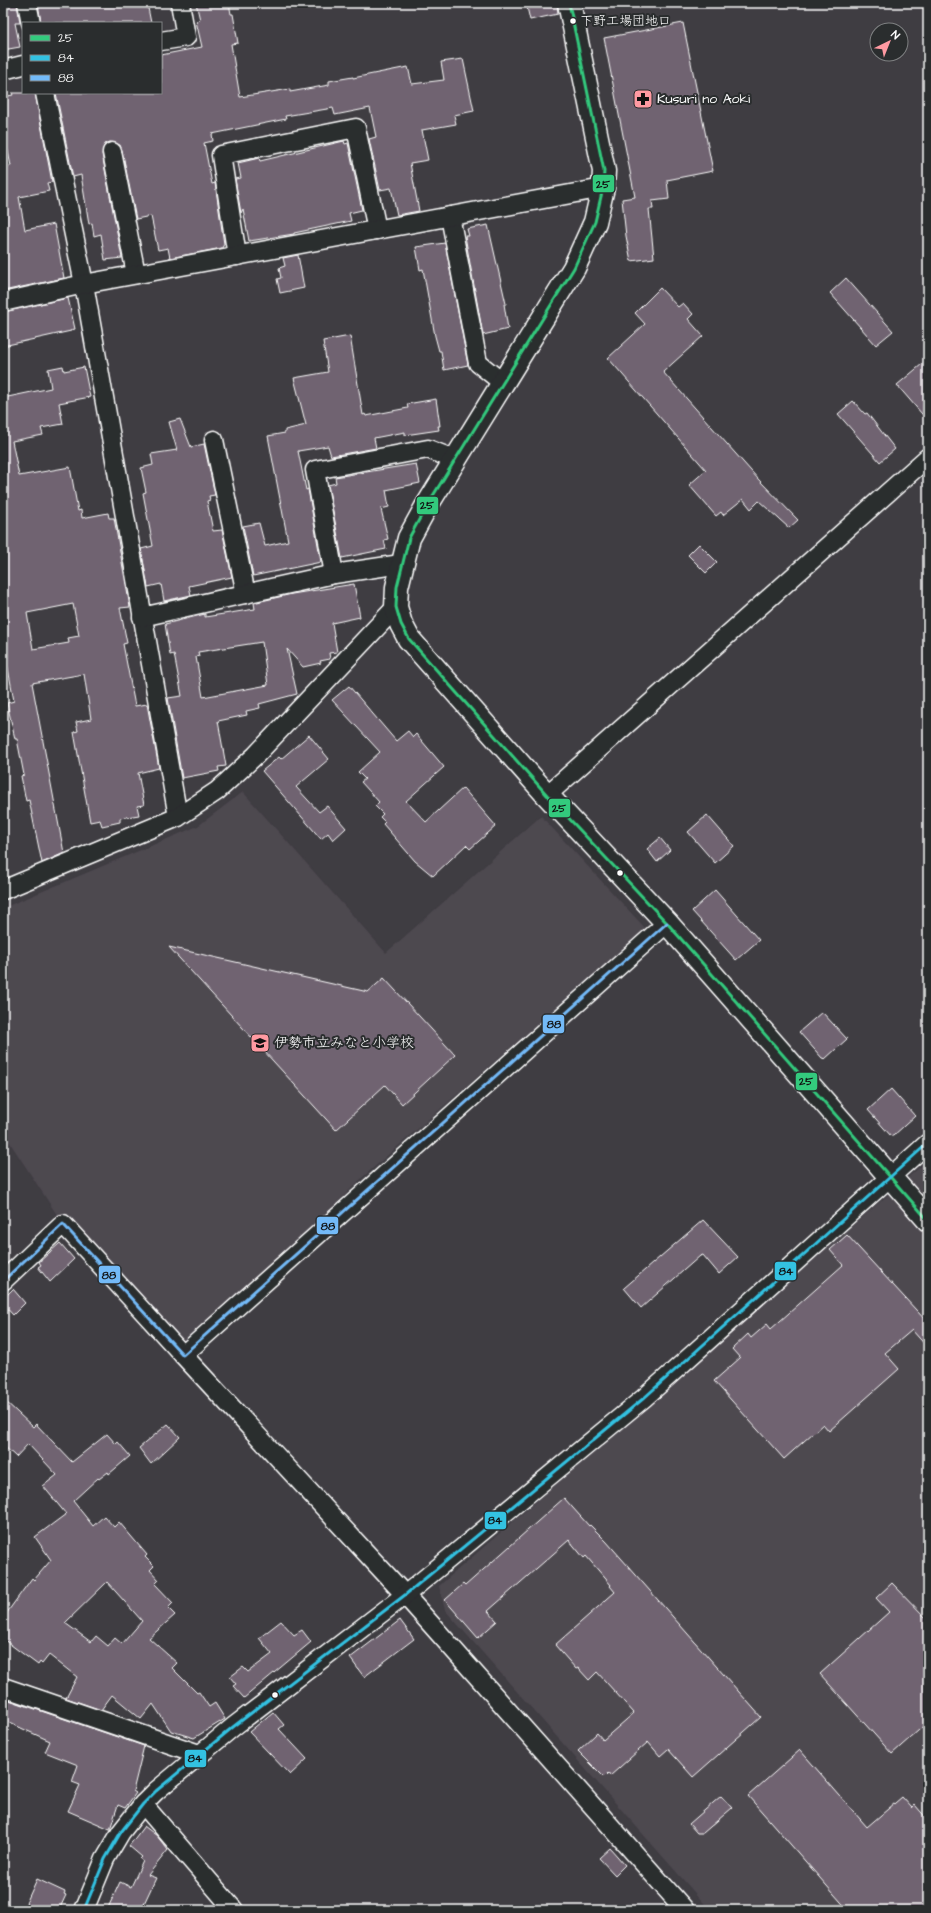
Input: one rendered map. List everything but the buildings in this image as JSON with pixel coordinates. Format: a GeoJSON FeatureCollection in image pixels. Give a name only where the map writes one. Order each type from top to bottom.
{"type":"FeatureCollection","features":[{"type":"Feature","properties":{"kind":"street"},"geometry":{"type":"LineString","coordinates":[[27,3],[31,22]]}},
{"type":"Feature","properties":{"kind":"street"},"geometry":{"type":"LineString","coordinates":[[162,41],[186,36],[180,3]]}},
{"type":"Feature","properties":{"kind":"street"},"geometry":{"type":"LineString","coordinates":[[569,3],[602,154],[604,171],[595,222],[574,268],[409,538],[401,564],[397,587],[396,607],[409,639],[547,795],[667,924],[928,1220]]}},
{"type":"Feature","properties":{"kind":"street"},"geometry":{"type":"LineString","coordinates":[[3,70],[22,65]]}},
{"type":"Feature","properties":{"kind":"street"},"geometry":{"type":"LineString","coordinates":[[46,94],[84,284],[178,817]]}},
{"type":"Feature","properties":{"kind":"street"},"geometry":{"type":"LineString","coordinates":[[237,256],[221,155],[356,128],[377,230]]}},
{"type":"Feature","properties":{"kind":"street"},"geometry":{"type":"LineString","coordinates":[[112,152],[136,274]]}},
{"type":"Feature","properties":{"kind":"street"},"geometry":{"type":"LineString","coordinates":[[3,302],[136,274],[602,188]]}},
{"type":"Feature","properties":{"kind":"street"},"geometry":{"type":"LineString","coordinates":[[450,216],[478,363],[503,383]]}},
{"type":"Feature","properties":{"kind":"street"},"geometry":{"type":"LineString","coordinates":[[214,440],[246,594]]}},
{"type":"Feature","properties":{"kind":"street"},"geometry":{"type":"LineString","coordinates":[[334,574],[315,470],[428,449],[456,460]]}},
{"type":"Feature","properties":{"kind":"street"},"geometry":{"type":"LineString","coordinates":[[547,795],[928,457]]}},
{"type":"Feature","properties":{"kind":"street"},"geometry":{"type":"LineString","coordinates":[[142,617],[334,574],[401,564]]}},
{"type":"Feature","properties":{"kind":"street"},"geometry":{"type":"LineString","coordinates":[[3,890],[178,817],[217,791],[256,755],[396,607]]}},
{"type":"Feature","properties":{"kind":"street"},"geometry":{"type":"LineString","coordinates":[[183,1355],[667,924]]}},
{"type":"Feature","properties":{"kind":"street"},"geometry":{"type":"LineString","coordinates":[[84,1910],[105,1859],[121,1832],[143,1804],[198,1754],[406,1594],[644,1398],[928,1143]]}},
{"type":"Feature","properties":{"kind":"street"},"geometry":{"type":"LineString","coordinates":[[3,1281],[63,1224],[406,1594],[685,1910]]}},
{"type":"Feature","properties":{"kind":"street"},"geometry":{"type":"LineString","coordinates":[[3,1687],[198,1754]]}},
{"type":"Feature","properties":{"kind":"street"},"geometry":{"type":"LineString","coordinates":[[143,1804],[234,1910]]}},
{"type":"Feature","properties":{"kind":"shaded area","name":"伊勢市立みなと小学校"},"geometry":{"type":"Polygon","coordinates":[[[243,792],[386,953],[541,816],[646,929],[363,1177],[183,1355],[63,1224],[3,1132],[3,908],[198,826],[243,792]]]}},
{"type":"Feature","properties":{"kind":"shaded area"},"geometry":{"type":"Polygon","coordinates":[[[928,1160],[928,1910],[710,1910],[445,1610],[439,1586],[928,1160]]]}},
{"type":"Feature","properties":{"kind":"transit line","name":"25"},"geometry":{"type":"LineString","coordinates":[[569,3],[604,171],[603,188],[595,222],[574,268],[426,507],[409,538],[397,587],[396,607],[401,624],[409,639],[547,795],[667,923],[928,1220]]}},
{"type":"Feature","properties":{"kind":"transit line","name":"88"},"geometry":{"type":"LineString","coordinates":[[3,1281],[63,1224],[183,1355],[667,923]]}},
{"type":"Feature","properties":{"kind":"transit line","name":"84"},"geometry":{"type":"LineString","coordinates":[[84,1910],[105,1859],[121,1832],[143,1804],[156,1791],[233,1727],[405,1595],[644,1398],[928,1143]]}},
{"type":"Feature","properties":{"kind":"place","name":"下野工場団地口"},"geometry":{"type":"Point","coordinates":[573,21]}},
{"type":"Feature","properties":{"kind":"place","name":"Kusuri no Aoki"},"geometry":{"type":"Point","coordinates":[643,99]}},
{"type":"Feature","properties":{"kind":"place","name":"伊勢市立みなと小学校"},"geometry":{"type":"Point","coordinates":[260,1043]}}]}
